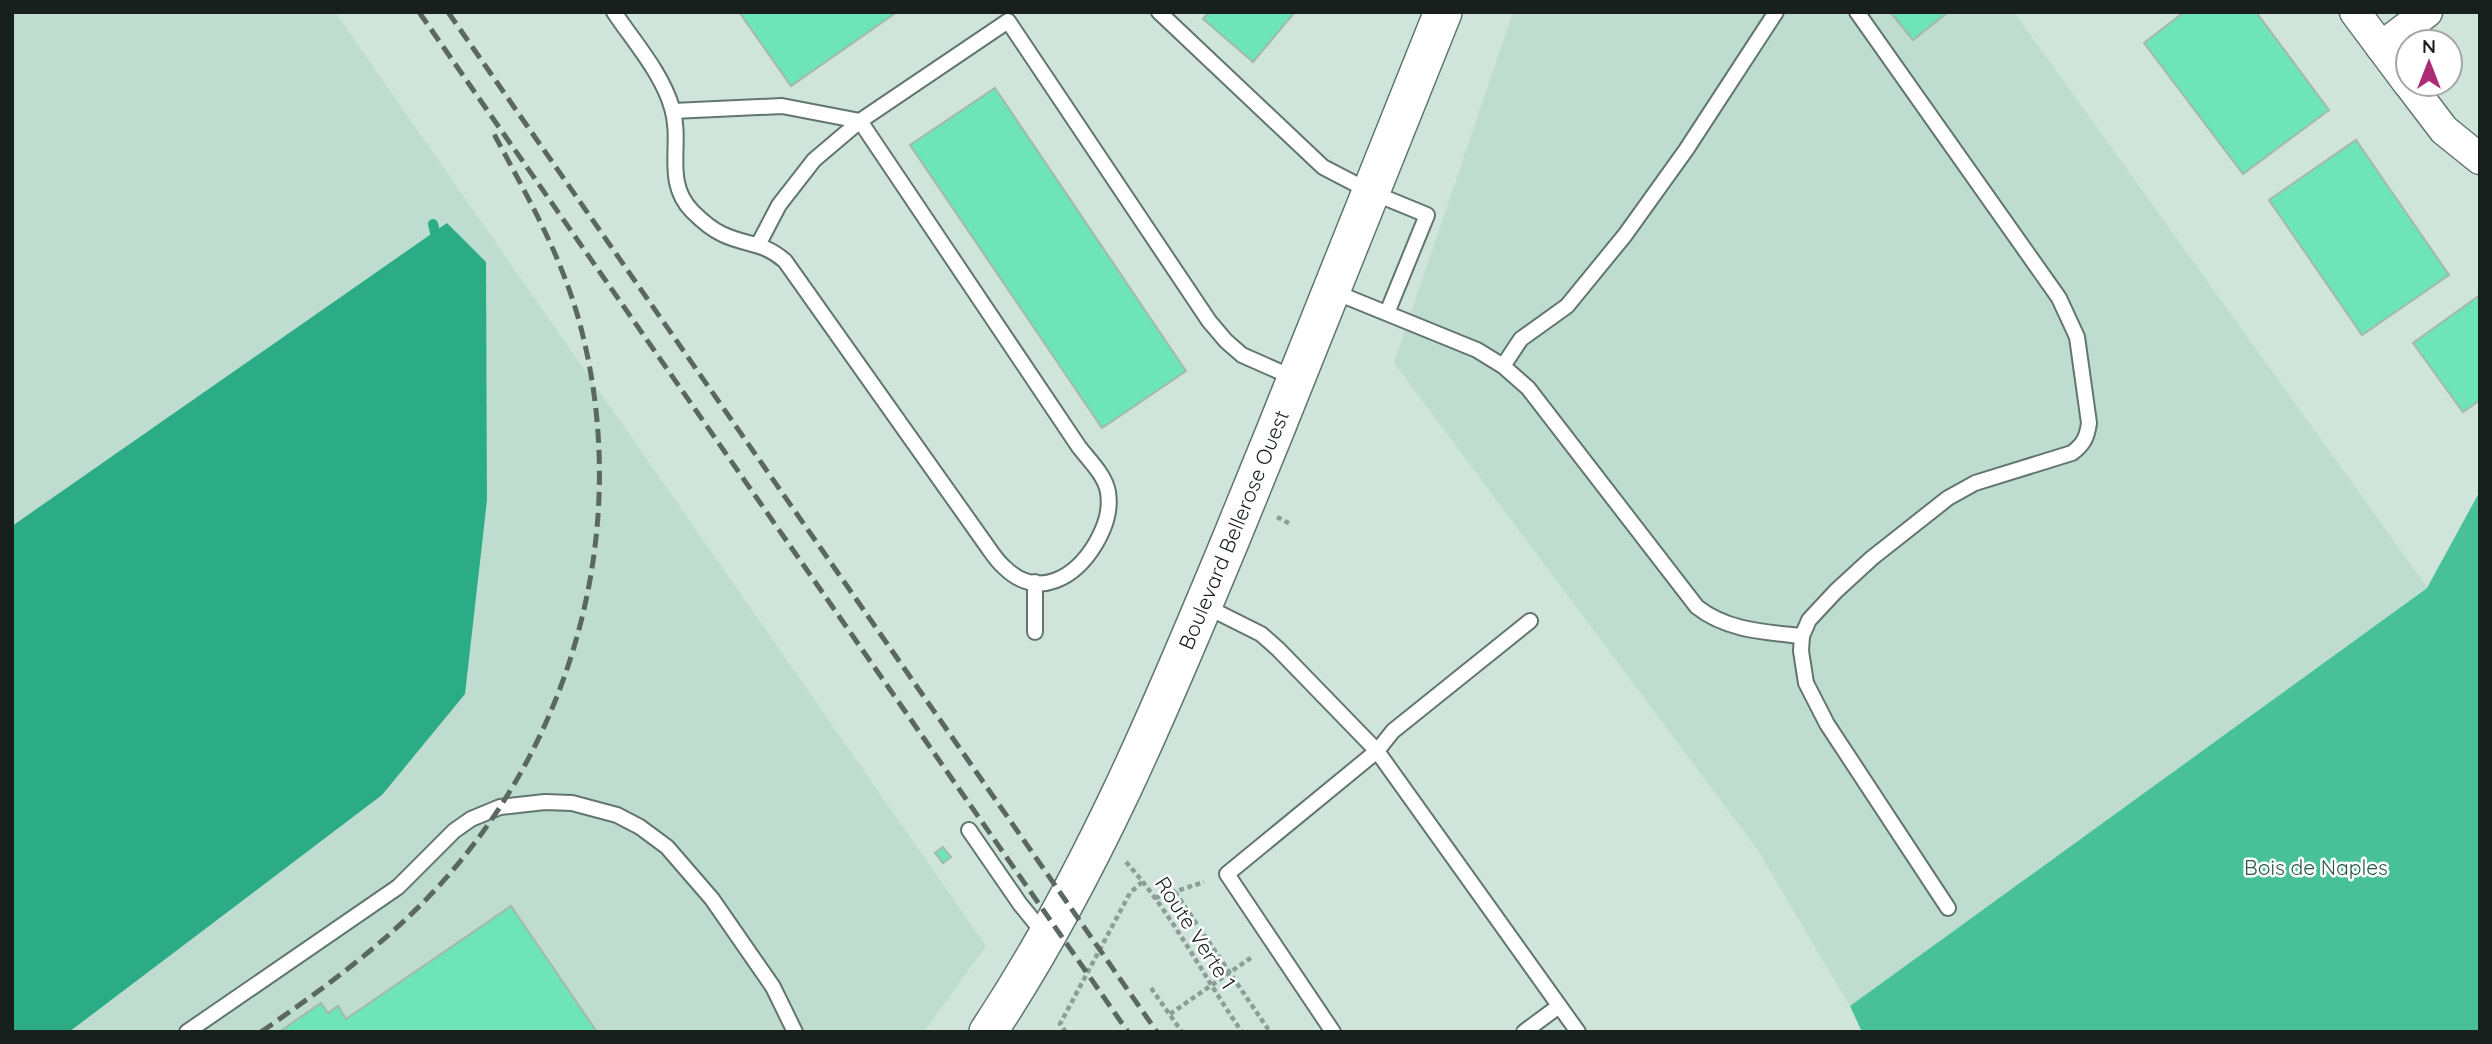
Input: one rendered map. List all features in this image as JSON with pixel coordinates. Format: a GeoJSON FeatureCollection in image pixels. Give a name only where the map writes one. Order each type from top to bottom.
{"type":"FeatureCollection","features":[{"type":"Feature","properties":{"kind":"street","name":"Boulevard Bellerose Ouest"},"geometry":{"type":"LineString","coordinates":[[988,1032],[1046,936],[1108,821],[1203,606],[1443,12]]}},
{"type":"Feature","properties":{"kind":"street"},"geometry":{"type":"LineString","coordinates":[[2355,12],[2394,65]]}},
{"type":"Feature","properties":{"kind":"street"},"geometry":{"type":"LineString","coordinates":[[2381,47],[2427,12]]}},
{"type":"Feature","properties":{"kind":"street"},"geometry":{"type":"LineString","coordinates":[[2419,98],[2444,130],[2480,159]]}},
{"type":"Feature","properties":{"kind":"lane"},"geometry":{"type":"LineString","coordinates":[[614,12],[664,86],[673,111],[674,173],[678,191],[691,210],[712,229],[771,248],[785,261],[1005,569],[1024,580],[1045,584],[1062,579],[1075,571],[1102,532],[1109,511],[1108,490],[860,121],[782,106],[673,111]]}},
{"type":"Feature","properties":{"kind":"lane"},"geometry":{"type":"LineString","coordinates":[[1159,12],[1323,167],[1371,192],[1427,215],[1387,313]]}},
{"type":"Feature","properties":{"kind":"lane"},"geometry":{"type":"LineString","coordinates":[[1503,366],[1521,339],[1567,306],[1625,235],[1686,150],[1776,12]]}},
{"type":"Feature","properties":{"kind":"lane"},"geometry":{"type":"LineString","coordinates":[[1857,12],[2059,298],[2077,337],[2089,423],[2087,436],[2081,446],[2072,453],[1975,483],[1948,498],[1872,558],[1836,591],[1809,620],[1802,636],[1804,674],[1821,712],[1948,908]]}},
{"type":"Feature","properties":{"kind":"lane"},"geometry":{"type":"LineString","coordinates":[[758,245],[779,205],[814,160],[860,121],[1011,15],[1209,321],[1242,355],[1296,379]]}},
{"type":"Feature","properties":{"kind":"lane"},"geometry":{"type":"LineString","coordinates":[[1331,291],[1477,350],[1503,366],[1528,388],[1697,607],[1719,622],[1738,628],[1802,636]]}},
{"type":"Feature","properties":{"kind":"lane"},"geometry":{"type":"LineString","coordinates":[[1035,582],[1035,632]]}},
{"type":"Feature","properties":{"kind":"lane"},"geometry":{"type":"LineString","coordinates":[[1203,606],[1261,634],[1377,751],[1578,1032]]}},
{"type":"Feature","properties":{"kind":"lane"},"geometry":{"type":"LineString","coordinates":[[1333,1032],[1227,874],[1377,751],[1393,731],[1530,621]]}},
{"type":"Feature","properties":{"kind":"lane"},"geometry":{"type":"LineString","coordinates":[[187,1032],[398,887],[454,831],[471,819],[500,807],[545,803],[572,803],[617,815],[640,827],[667,847],[712,899],[773,987],[795,1032]]}},
{"type":"Feature","properties":{"kind":"lane"},"geometry":{"type":"LineString","coordinates":[[969,830],[1020,904],[1046,936]]}},
{"type":"Feature","properties":{"kind":"lane"},"geometry":{"type":"LineString","coordinates":[[1524,1032],[1559,1006]]}},
{"type":"Feature","properties":{"kind":"path"},"geometry":{"type":"LineString","coordinates":[[1277,517],[1292,525]]}},
{"type":"Feature","properties":{"kind":"path","name":"Route Verte 1"},"geometry":{"type":"LineString","coordinates":[[1123,858],[1168,916],[1242,1032]]}},
{"type":"Feature","properties":{"kind":"path"},"geometry":{"type":"LineString","coordinates":[[1066,1032],[1060,1024],[1130,893],[1142,882]]}},
{"type":"Feature","properties":{"kind":"path"},"geometry":{"type":"LineString","coordinates":[[1154,898],[1178,891],[1270,1032]]}},
{"type":"Feature","properties":{"kind":"path"},"geometry":{"type":"LineString","coordinates":[[1170,1014],[1227,975]]}},
{"type":"Feature","properties":{"kind":"path"},"geometry":{"type":"LineString","coordinates":[[1151,988],[1182,1032]]}},
{"type":"Feature","properties":{"kind":"shaded area"},"geometry":{"type":"Polygon","coordinates":[[[12,12],[335,12],[986,946],[924,1032],[69,1032],[382,795],[487,500],[486,262],[448,223],[12,526],[12,12]]]}},
{"type":"Feature","properties":{"kind":"shaded area"},"geometry":{"type":"Polygon","coordinates":[[[1513,12],[2014,12],[2427,587],[1850,1006],[1757,849],[1394,363],[1513,12]]]}},
{"type":"Feature","properties":{"kind":"shaded area"},"geometry":{"type":"Polygon","coordinates":[[[447,223],[486,262],[487,500],[465,694],[382,795],[69,1032],[12,1032],[12,526],[447,223]]]}},
{"type":"Feature","properties":{"kind":"green space","name":"Bois de Naples"},"geometry":{"type":"Polygon","coordinates":[[[2480,491],[2480,1032],[1862,1032],[1850,1006],[2427,588],[2480,491]]]}},
{"type":"Feature","properties":{"kind":"building"},"geometry":{"type":"Polygon","coordinates":[[[739,12],[897,12],[791,86],[739,12]]]}},
{"type":"Feature","properties":{"kind":"building"},"geometry":{"type":"Polygon","coordinates":[[[1209,12],[1295,12],[1253,62],[1203,19],[1209,12]]]}},
{"type":"Feature","properties":{"kind":"building"},"geometry":{"type":"Polygon","coordinates":[[[1890,12],[1948,12],[1913,40],[1890,12]]]}},
{"type":"Feature","properties":{"kind":"building"},"geometry":{"type":"Polygon","coordinates":[[[2184,12],[2256,12],[2329,110],[2243,174],[2144,43],[2184,12]]]}},
{"type":"Feature","properties":{"kind":"building"},"geometry":{"type":"Polygon","coordinates":[[[995,88],[1186,371],[1102,428],[910,145],[995,88]]]}},
{"type":"Feature","properties":{"kind":"building"},"geometry":{"type":"Polygon","coordinates":[[[2356,140],[2449,275],[2362,335],[2269,200],[2356,140]]]}},
{"type":"Feature","properties":{"kind":"building"},"geometry":{"type":"Polygon","coordinates":[[[2480,295],[2480,400],[2463,412],[2413,343],[2480,295]]]}},
{"type":"Feature","properties":{"kind":"building"},"geometry":{"type":"Polygon","coordinates":[[[943,847],[951,857],[943,863],[935,853],[943,847]]]}},
{"type":"Feature","properties":{"kind":"building"},"geometry":{"type":"Polygon","coordinates":[[[511,906],[597,1032],[279,1032],[321,1003],[328,1013],[338,1006],[346,1019],[511,906]]]}},
{"type":"Feature","properties":{"kind":"waterway"},"geometry":{"type":"LineString","coordinates":[[433,224],[438,245]]}},
{"type":"Feature","properties":{"kind":"railway"},"geometry":{"type":"LineString","coordinates":[[419,12],[1128,1032]]}},
{"type":"Feature","properties":{"kind":"railway"},"geometry":{"type":"LineString","coordinates":[[448,12],[1157,1032]]}},
{"type":"Feature","properties":{"kind":"railway"},"geometry":{"type":"LineString","coordinates":[[261,1032],[331,982],[396,928],[437,888],[486,828],[526,762],[558,693],[581,620],[595,545],[599,469],[594,393],[578,317],[561,269],[541,223],[494,134]]}}]}
